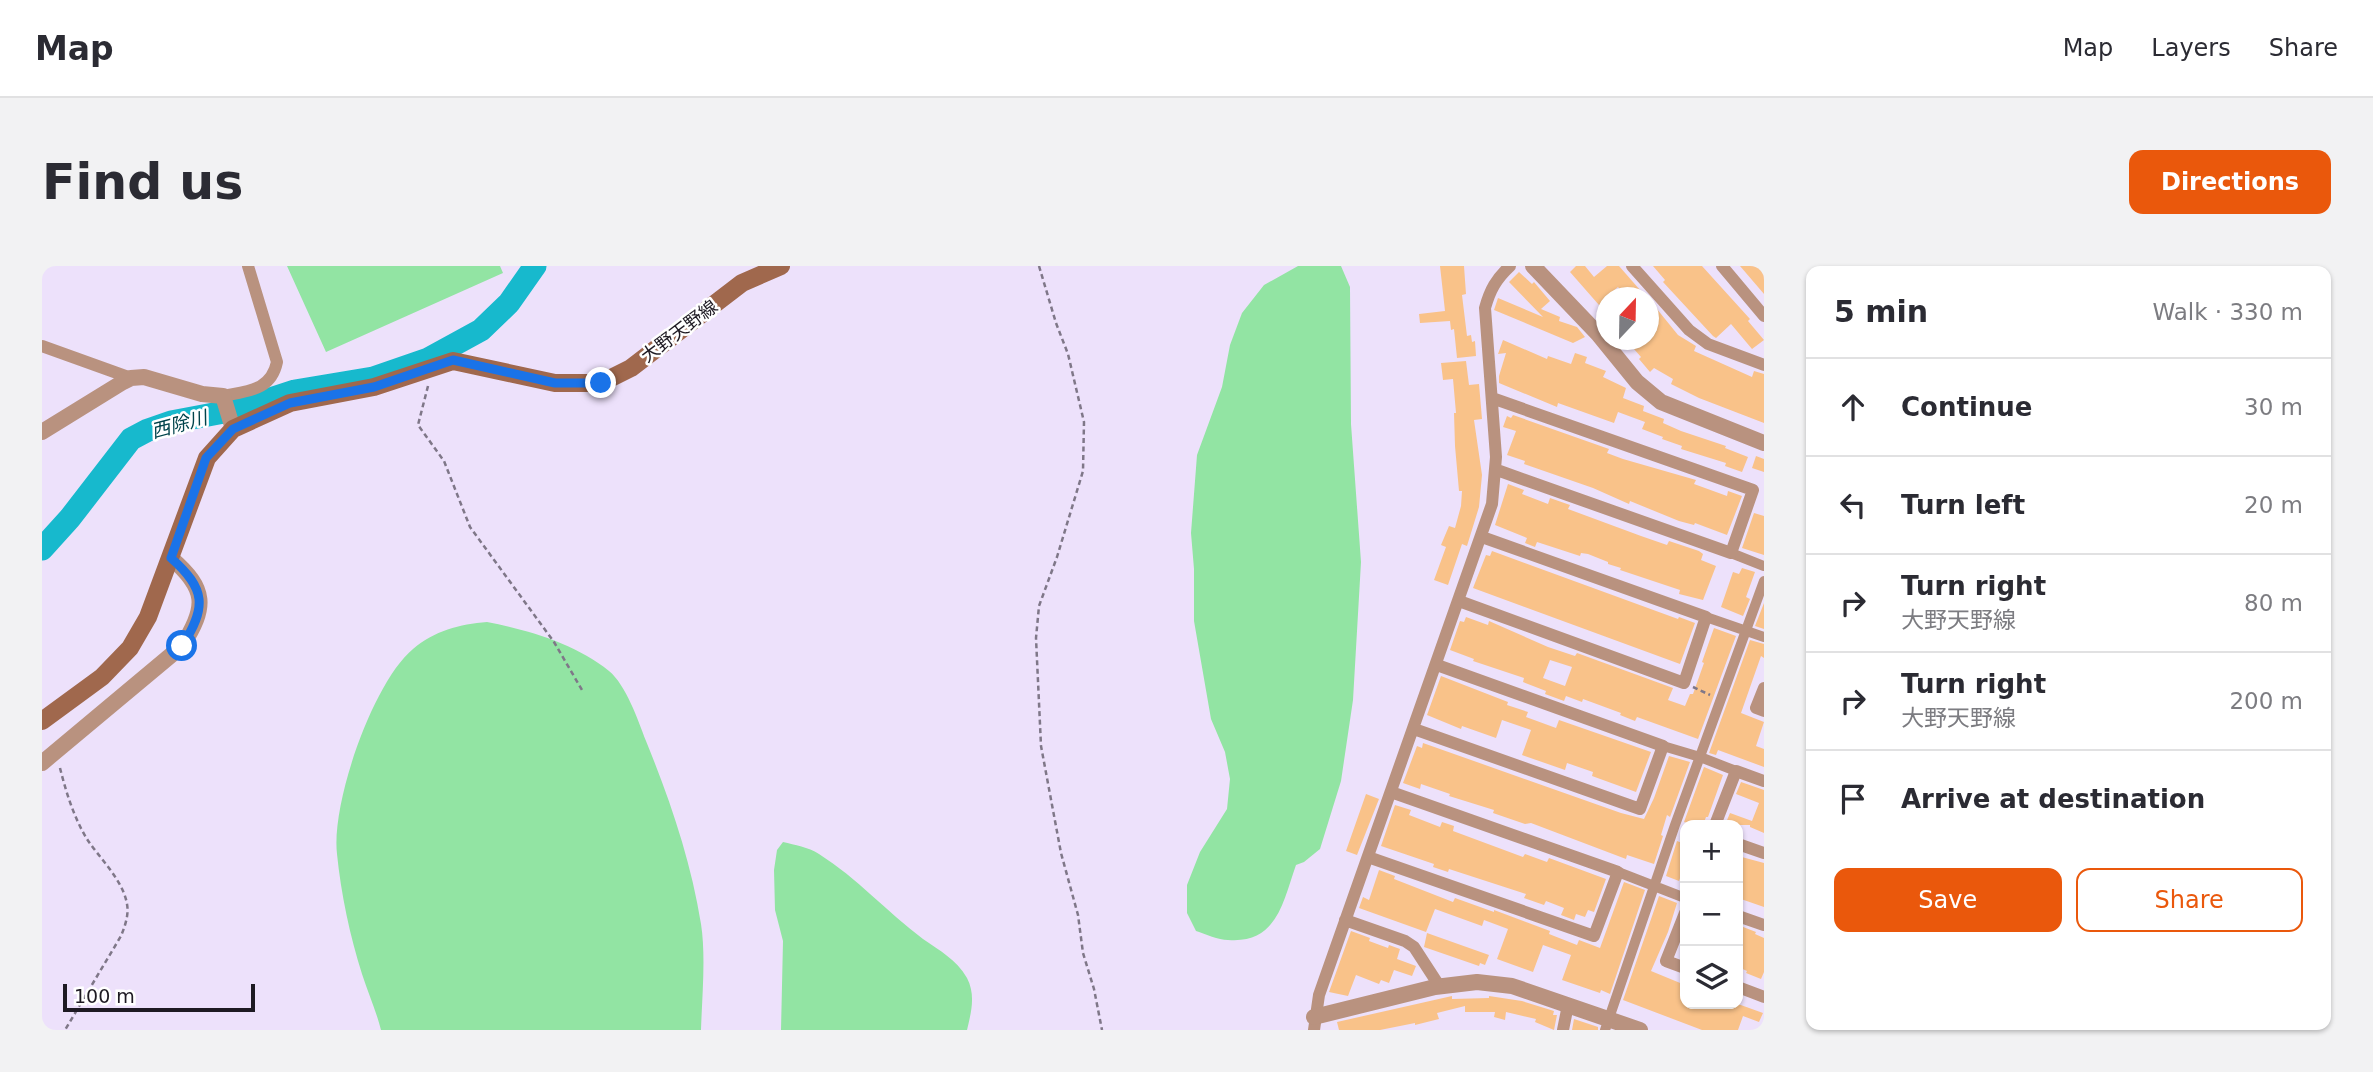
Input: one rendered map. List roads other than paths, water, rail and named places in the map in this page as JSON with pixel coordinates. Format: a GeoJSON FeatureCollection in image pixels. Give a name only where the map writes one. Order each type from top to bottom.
{"type":"FeatureCollection","features":[{"type":"Feature","properties":{"kind":"main road","name":"大野天野線"},"geometry":{"type":"LineString","coordinates":[[42,721],[102,677],[130,648],[148,617],[206,458],[227,412],[374,387],[453,360],[555,383],[601,383],[631,368],[742,283],[781,266]]}},
{"type":"Feature","properties":{"kind":"street"},"geometry":{"type":"LineString","coordinates":[[42,346],[131,378],[144,377],[202,394],[227,412],[274,374],[277,362],[248,266]]}},
{"type":"Feature","properties":{"kind":"street"},"geometry":{"type":"LineString","coordinates":[[1510,266],[1497,278],[1485,308],[1496,470],[1492,504],[1319,995],[1314,1024],[1440,986],[1477,982],[1512,986],[1568,1005],[1607,1024],[1640,1030]]}},
{"type":"Feature","properties":{"kind":"street"},"geometry":{"type":"LineString","coordinates":[[1534,266],[1598,334],[1637,382],[1661,402],[1764,443]]}},
{"type":"Feature","properties":{"kind":"street"},"geometry":{"type":"LineString","coordinates":[[1632,266],[1689,330],[1708,344],[1764,365]]}},
{"type":"Feature","properties":{"kind":"street"},"geometry":{"type":"LineString","coordinates":[[1722,266],[1764,316]]}},
{"type":"Feature","properties":{"kind":"street"},"geometry":{"type":"LineString","coordinates":[[42,432],[131,378]]}},
{"type":"Feature","properties":{"kind":"street"},"geometry":{"type":"LineString","coordinates":[[1492,398],[1754,490],[1731,553]]}},
{"type":"Feature","properties":{"kind":"street"},"geometry":{"type":"LineString","coordinates":[[1496,470],[1764,566]]}},
{"type":"Feature","properties":{"kind":"street"},"geometry":{"type":"LineString","coordinates":[[1482,537],[1764,637]]}},
{"type":"Feature","properties":{"kind":"street"},"geometry":{"type":"LineString","coordinates":[[42,763],[182,646],[191,632],[199,611],[198,588],[171,558]]}},
{"type":"Feature","properties":{"kind":"street"},"geometry":{"type":"LineString","coordinates":[[1607,1024],[1654,885],[1764,581]]}},
{"type":"Feature","properties":{"kind":"street"},"geometry":{"type":"LineString","coordinates":[[1459,601],[1684,683],[1706,617]]}},
{"type":"Feature","properties":{"kind":"street"},"geometry":{"type":"LineString","coordinates":[[1437,665],[1764,781]]}},
{"type":"Feature","properties":{"kind":"street"},"geometry":{"type":"LineString","coordinates":[[1764,688],[1756,708],[1764,711]]}},
{"type":"Feature","properties":{"kind":"street"},"geometry":{"type":"LineString","coordinates":[[1414,729],[1640,809],[1663,746]]}},
{"type":"Feature","properties":{"kind":"street"},"geometry":{"type":"LineString","coordinates":[[1718,820],[1736,771]]}},
{"type":"Feature","properties":{"kind":"street"},"geometry":{"type":"LineString","coordinates":[[1391,792],[1680,896]]}},
{"type":"Feature","properties":{"kind":"street"},"geometry":{"type":"LineString","coordinates":[[1743,846],[1764,853]]}},
{"type":"Feature","properties":{"kind":"street"},"geometry":{"type":"LineString","coordinates":[[1368,857],[1594,936],[1618,872]]}},
{"type":"Feature","properties":{"kind":"street"},"geometry":{"type":"LineString","coordinates":[[1743,918],[1764,925]]}},
{"type":"Feature","properties":{"kind":"street"},"geometry":{"type":"LineString","coordinates":[[1345,920],[1405,941],[1414,947],[1440,986]]}},
{"type":"Feature","properties":{"kind":"street"},"geometry":{"type":"LineString","coordinates":[[1680,926],[1666,961],[1680,966]]}},
{"type":"Feature","properties":{"kind":"street"},"geometry":{"type":"LineString","coordinates":[[1743,989],[1764,997]]}},
{"type":"Feature","properties":{"kind":"street"},"geometry":{"type":"LineString","coordinates":[[1563,1030],[1568,1005]]}},
{"type":"Feature","properties":{"kind":"waterway","name":"西除川"},"geometry":{"type":"LineString","coordinates":[[42,549],[70,518],[131,439],[171,422],[240,409],[295,391],[373,378],[428,359],[481,330],[509,303],[535,266]]}}]}
